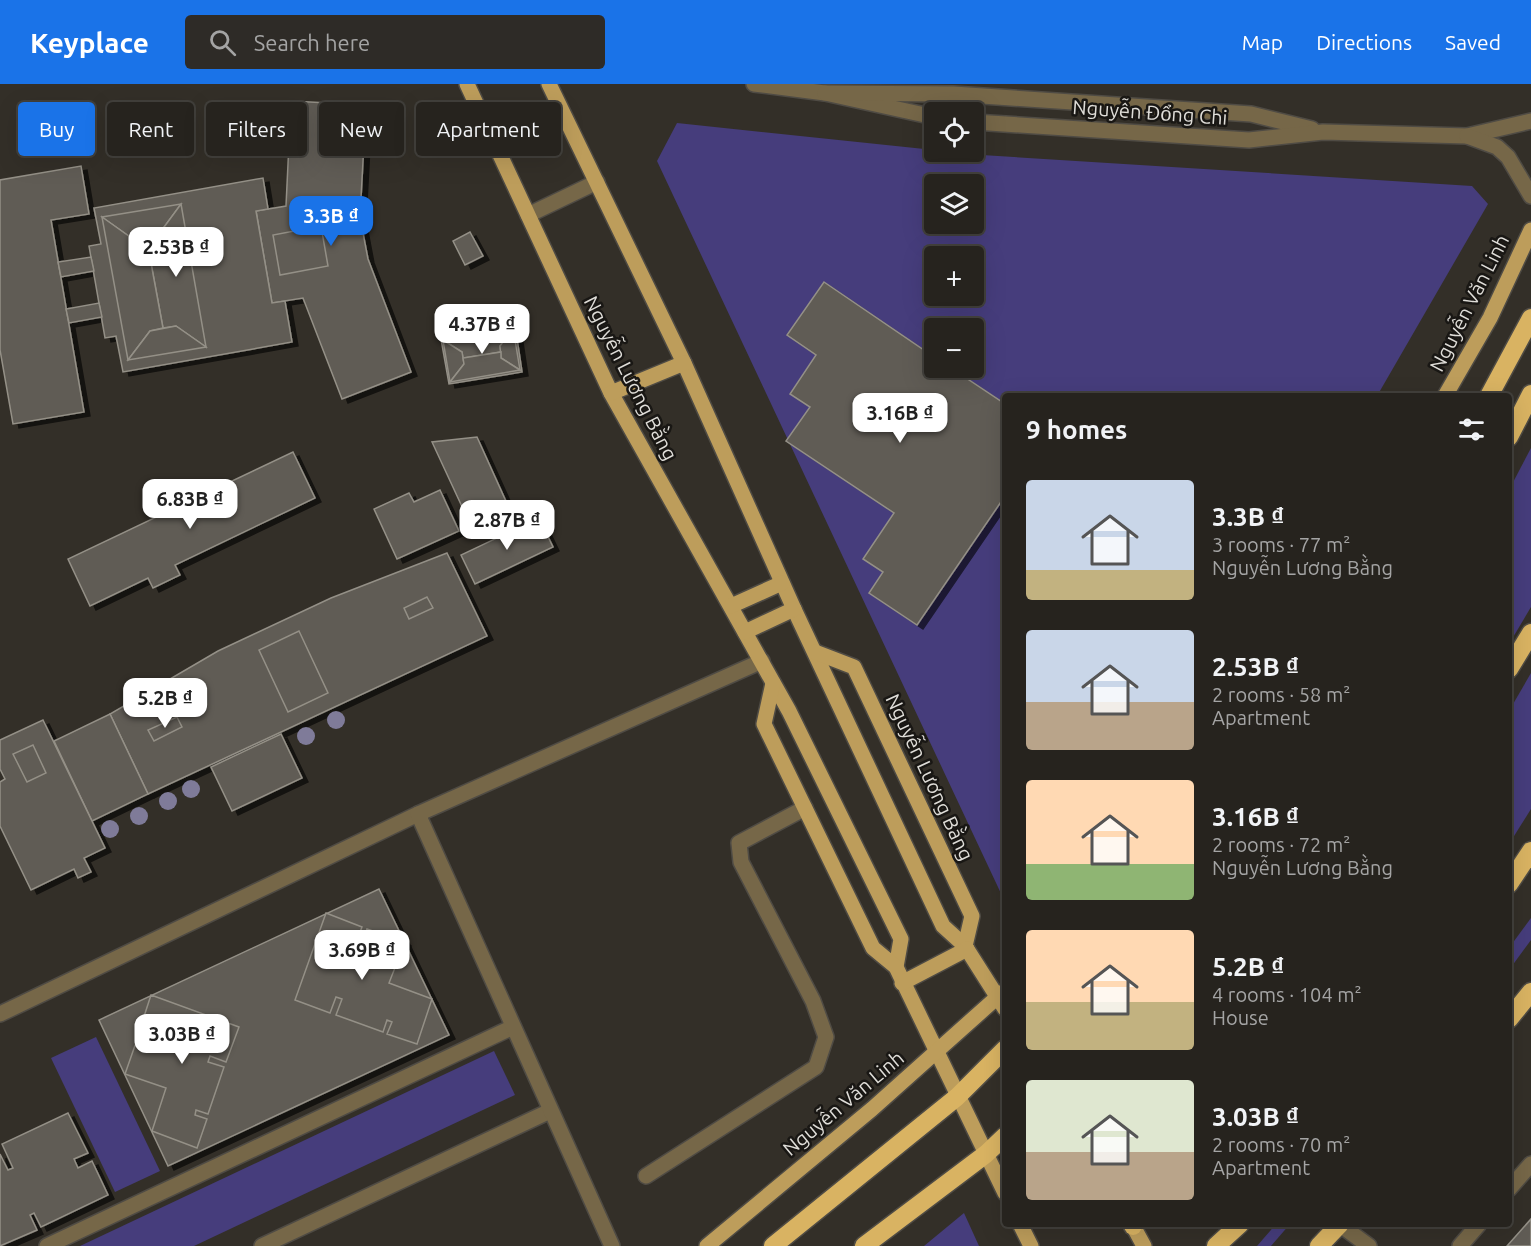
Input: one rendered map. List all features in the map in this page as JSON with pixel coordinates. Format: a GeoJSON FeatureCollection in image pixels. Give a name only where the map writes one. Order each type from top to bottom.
{"type":"FeatureCollection","features":[{"type":"Feature","properties":{"kind":"highway"},"geometry":{"type":"LineString","coordinates":[[1491,393],[1531,318]]}},
{"type":"Feature","properties":{"kind":"highway"},"geometry":{"type":"LineString","coordinates":[[1512,431],[1531,394]]}},
{"type":"Feature","properties":{"kind":"highway"},"geometry":{"type":"LineString","coordinates":[[1512,664],[1531,633]]}},
{"type":"Feature","properties":{"kind":"highway"},"geometry":{"type":"LineString","coordinates":[[1512,880],[1531,851]]}},
{"type":"Feature","properties":{"kind":"highway"},"geometry":{"type":"LineString","coordinates":[[1512,1014],[1531,992]]}},
{"type":"Feature","properties":{"kind":"highway"},"geometry":{"type":"LineString","coordinates":[[773,1246],[957,1097],[1002,1052]]}},
{"type":"Feature","properties":{"kind":"highway"},"geometry":{"type":"LineString","coordinates":[[864,1246],[986,1154],[1002,1139]]}},
{"type":"Feature","properties":{"kind":"highway"},"geometry":{"type":"LineString","coordinates":[[1216,1246],[1237,1227]]}},
{"type":"Feature","properties":{"kind":"highway"},"geometry":{"type":"LineString","coordinates":[[1319,1246],[1337,1227]]}},
{"type":"Feature","properties":{"kind":"main road","name":"Nguyễn Lương Bằng"},"geometry":{"type":"LineString","coordinates":[[467,84],[611,393],[794,720],[901,939],[896,967]]}},
{"type":"Feature","properties":{"kind":"main road"},"geometry":{"type":"LineString","coordinates":[[549,84],[684,363],[782,583],[943,926],[966,948],[1002,999]]}},
{"type":"Feature","properties":{"kind":"main road","name":"Nguyễn Văn Linh"},"geometry":{"type":"LineString","coordinates":[[1448,393],[1490,318],[1531,230]]}},
{"type":"Feature","properties":{"kind":"main road"},"geometry":{"type":"LineString","coordinates":[[611,393],[684,363]]}},
{"type":"Feature","properties":{"kind":"main road"},"geometry":{"type":"LineString","coordinates":[[731,606],[782,583]]}},
{"type":"Feature","properties":{"kind":"main road"},"geometry":{"type":"LineString","coordinates":[[746,632],[794,609]]}},
{"type":"Feature","properties":{"kind":"main road","name":"Nguyễn Lương Bằng"},"geometry":{"type":"LineString","coordinates":[[815,652],[854,667],[972,916],[966,948]]}},
{"type":"Feature","properties":{"kind":"main road","name":"Nguyễn Lương Bằng"},"geometry":{"type":"LineString","coordinates":[[773,683],[764,724],[873,948],[896,967],[1002,1187]]}},
{"type":"Feature","properties":{"kind":"main road"},"geometry":{"type":"LineString","coordinates":[[902,983],[966,948]]}},
{"type":"Feature","properties":{"kind":"main road","name":"Nguyễn Văn Linh"},"geometry":{"type":"LineString","coordinates":[[707,1246],[1002,999]]}},
{"type":"Feature","properties":{"kind":"main road"},"geometry":{"type":"LineString","coordinates":[[1022,1227],[1031,1246]]}},
{"type":"Feature","properties":{"kind":"main road"},"geometry":{"type":"LineString","coordinates":[[1134,1227],[1144,1246]]}},
{"type":"Feature","properties":{"kind":"street","name":"Nguyễn Đổng Chi"},"geometry":{"type":"LineString","coordinates":[[754,84],[825,93],[924,115]]}},
{"type":"Feature","properties":{"kind":"street","name":"Nguyễn Đổng Chi"},"geometry":{"type":"LineString","coordinates":[[825,93],[953,94],[1251,114],[1323,132]]}},
{"type":"Feature","properties":{"kind":"street"},"geometry":{"type":"LineString","coordinates":[[1094,130],[1091,118],[1092,111],[1097,104]]}},
{"type":"Feature","properties":{"kind":"street"},"geometry":{"type":"LineString","coordinates":[[1122,132],[1128,124],[1129,114],[1125,105]]}},
{"type":"Feature","properties":{"kind":"street","name":"Nguyễn Đổng Chi"},"geometry":{"type":"LineString","coordinates":[[984,123],[1249,140],[1323,132],[1467,136],[1531,121]]}},
{"type":"Feature","properties":{"kind":"street","name":"Nguyễn Đổng Chi"},"geometry":{"type":"LineString","coordinates":[[1467,136],[1497,147],[1508,157],[1531,196]]}},
{"type":"Feature","properties":{"kind":"street"},"geometry":{"type":"LineString","coordinates":[[528,215],[597,182]]}},
{"type":"Feature","properties":{"kind":"street"},"geometry":{"type":"LineString","coordinates":[[0,1014],[418,814],[762,661]]}},
{"type":"Feature","properties":{"kind":"street"},"geometry":{"type":"LineString","coordinates":[[646,1176],[816,1067],[826,1037],[813,1001],[741,862],[739,843],[805,808]]}},
{"type":"Feature","properties":{"kind":"street"},"geometry":{"type":"LineString","coordinates":[[418,814],[612,1246]]}},
{"type":"Feature","properties":{"kind":"street"},"geometry":{"type":"LineString","coordinates":[[47,1246],[513,1027]]}},
{"type":"Feature","properties":{"kind":"street"},"geometry":{"type":"LineString","coordinates":[[262,1246],[550,1111]]}},
{"type":"Feature","properties":{"kind":"street"},"geometry":{"type":"LineString","coordinates":[[1512,1186],[1531,1164]]}},
{"type":"Feature","properties":{"kind":"street"},"geometry":{"type":"LineString","coordinates":[[1344,1227],[1369,1246]]}},
{"type":"Feature","properties":{"kind":"street"},"geometry":{"type":"LineString","coordinates":[[1460,1246],[1476,1227]]}},
{"type":"Feature","properties":{"kind":"shaded area"},"geometry":{"type":"Polygon","coordinates":[[[677,123],[924,149],[924,162],[984,162],[984,155],[1472,186],[1488,204],[1379,393],[1002,393],[1002,896],[657,161],[677,123]]]}},
{"type":"Feature","properties":{"kind":"shaded area"},"geometry":{"type":"Polygon","coordinates":[[[1531,448],[1531,607],[1512,639],[1512,484],[1531,448]]]}},
{"type":"Feature","properties":{"kind":"shaded area"},"geometry":{"type":"Polygon","coordinates":[[[1531,673],[1531,809],[1512,839],[1512,706],[1531,673]]]}},
{"type":"Feature","properties":{"kind":"shaded area"},"geometry":{"type":"Polygon","coordinates":[[[1531,918],[1531,940],[1512,966],[1512,944],[1531,918]]]}},
{"type":"Feature","properties":{"kind":"shaded area"},"geometry":{"type":"Polygon","coordinates":[[[96,1037],[160,1171],[115,1192],[51,1058],[96,1037]]]}},
{"type":"Feature","properties":{"kind":"shaded area"},"geometry":{"type":"Polygon","coordinates":[[[494,1051],[515,1095],[194,1246],[80,1246],[494,1051]]]}},
{"type":"Feature","properties":{"kind":"shaded area"},"geometry":{"type":"Polygon","coordinates":[[[964,1213],[979,1246],[924,1246],[964,1213]]]}},
{"type":"Feature","properties":{"kind":"shaded area"},"geometry":{"type":"Polygon","coordinates":[[[1273,1227],[1287,1227],[1271,1246],[1257,1246],[1273,1227]]]}},
{"type":"Feature","properties":{"kind":"building"},"geometry":{"type":"Polygon","coordinates":[[[291,101],[319,102],[319,156],[363,156],[360,217],[368,259],[411,372],[342,399],[303,298],[272,303],[256,211],[286,206],[288,156],[307,156],[307,102],[291,101]]]}},
{"type":"Feature","properties":{"kind":"building"},"geometry":{"type":"Polygon","coordinates":[[[81,166],[89,214],[51,220],[84,412],[13,424],[0,350],[0,180],[81,166]]]}},
{"type":"Feature","properties":{"kind":"building"},"geometry":{"type":"Polygon","coordinates":[[[263,178],[268,209],[256,211],[272,303],[285,301],[292,342],[123,372],[116,336],[105,338],[89,246],[101,244],[94,208],[263,178]]]}},
{"type":"Feature","properties":{"kind":"building"},"geometry":{"type":"Polygon","coordinates":[[[181,204],[159,234],[133,239],[102,217],[181,204]]]}},
{"type":"Feature","properties":{"kind":"building"},"geometry":{"type":"Polygon","coordinates":[[[181,204],[206,347],[176,326],[163,328],[146,236],[159,234],[181,204]]]}},
{"type":"Feature","properties":{"kind":"building"},"geometry":{"type":"Polygon","coordinates":[[[102,217],[133,239],[146,236],[163,328],[150,331],[128,360],[102,217]]]}},
{"type":"Feature","properties":{"kind":"building"},"geometry":{"type":"Polygon","coordinates":[[[321,226],[328,266],[280,275],[273,235],[321,226]]]}},
{"type":"Feature","properties":{"kind":"building"},"geometry":{"type":"Polygon","coordinates":[[[470,232],[483,256],[465,265],[453,241],[470,232]]]}},
{"type":"Feature","properties":{"kind":"building"},"geometry":{"type":"Polygon","coordinates":[[[91,257],[94,271],[61,277],[58,262],[91,257]]]}},
{"type":"Feature","properties":{"kind":"building"},"geometry":{"type":"Polygon","coordinates":[[[824,282],[924,350],[924,378],[966,378],[1002,402],[1002,500],[917,625],[869,593],[883,572],[863,559],[894,513],[786,441],[810,407],[790,394],[816,355],[787,335],[824,282]]]}},
{"type":"Feature","properties":{"kind":"building"},"geometry":{"type":"Polygon","coordinates":[[[99,303],[102,317],[69,323],[66,309],[99,303]]]}},
{"type":"Feature","properties":{"kind":"building"},"geometry":{"type":"Polygon","coordinates":[[[515,325],[522,372],[449,384],[441,339],[515,325]]]}},
{"type":"Feature","properties":{"kind":"building"},"geometry":{"type":"Polygon","coordinates":[[[176,326],[206,347],[128,360],[150,331],[176,326]]]}},
{"type":"Feature","properties":{"kind":"building"},"geometry":{"type":"Polygon","coordinates":[[[513,328],[500,346],[501,352],[463,358],[462,352],[443,340],[513,328]]]}},
{"type":"Feature","properties":{"kind":"building"},"geometry":{"type":"Polygon","coordinates":[[[513,328],[520,370],[501,358],[500,346],[513,328]]]}},
{"type":"Feature","properties":{"kind":"building"},"geometry":{"type":"Polygon","coordinates":[[[443,340],[462,352],[464,364],[450,382],[443,340]]]}},
{"type":"Feature","properties":{"kind":"building"},"geometry":{"type":"Polygon","coordinates":[[[501,352],[501,358],[520,370],[450,382],[464,364],[463,358],[501,352]]]}},
{"type":"Feature","properties":{"kind":"building"},"geometry":{"type":"Polygon","coordinates":[[[477,437],[509,508],[471,526],[432,442],[477,437]]]}},
{"type":"Feature","properties":{"kind":"building"},"geometry":{"type":"Polygon","coordinates":[[[293,452],[315,498],[175,565],[180,575],[153,588],[148,578],[90,606],[68,559],[293,452]]]}},
{"type":"Feature","properties":{"kind":"building"},"geometry":{"type":"Polygon","coordinates":[[[440,490],[459,531],[397,559],[374,509],[409,493],[414,502],[440,490]]]}},
{"type":"Feature","properties":{"kind":"building"},"geometry":{"type":"Polygon","coordinates":[[[539,518],[553,547],[475,584],[461,555],[539,518]]]}},
{"type":"Feature","properties":{"kind":"building"},"geometry":{"type":"Polygon","coordinates":[[[447,553],[487,636],[148,794],[110,714],[218,651],[331,598],[447,553]]]}},
{"type":"Feature","properties":{"kind":"building"},"geometry":{"type":"Polygon","coordinates":[[[427,597],[433,608],[409,619],[404,608],[427,597]]]}},
{"type":"Feature","properties":{"kind":"building"},"geometry":{"type":"Polygon","coordinates":[[[299,631],[328,693],[288,712],[259,650],[299,631]]]}},
{"type":"Feature","properties":{"kind":"building"},"geometry":{"type":"Polygon","coordinates":[[[110,714],[148,794],[92,821],[54,741],[110,714]]]}},
{"type":"Feature","properties":{"kind":"building"},"geometry":{"type":"Polygon","coordinates":[[[177,717],[182,727],[154,741],[148,730],[177,717]]]}},
{"type":"Feature","properties":{"kind":"building"},"geometry":{"type":"Polygon","coordinates":[[[43,720],[105,848],[84,858],[91,872],[78,878],[74,869],[31,890],[0,826],[0,782],[5,779],[0,769],[0,740],[43,720]]]}},
{"type":"Feature","properties":{"kind":"building"},"geometry":{"type":"Polygon","coordinates":[[[281,734],[302,778],[232,811],[211,767],[281,734]]]}},
{"type":"Feature","properties":{"kind":"building"},"geometry":{"type":"Polygon","coordinates":[[[33,745],[46,773],[27,782],[13,754],[33,745]]]}},
{"type":"Feature","properties":{"kind":"building"},"geometry":{"type":"Polygon","coordinates":[[[379,889],[449,1035],[168,1166],[99,1020],[379,889]]]}},
{"type":"Feature","properties":{"kind":"building"},"geometry":{"type":"Polygon","coordinates":[[[326,913],[362,927],[354,948],[360,950],[367,929],[405,942],[389,983],[432,999],[417,1044],[387,1034],[392,1022],[387,1020],[383,1032],[336,1015],[342,999],[336,997],[330,1013],[295,1000],[326,913]]]}},
{"type":"Feature","properties":{"kind":"building"},"geometry":{"type":"Polygon","coordinates":[[[151,995],[239,1027],[226,1062],[210,1056],[208,1062],[224,1067],[208,1114],[196,1110],[195,1115],[207,1119],[197,1148],[152,1131],[166,1088],[125,1074],[138,1037],[159,1045],[161,1039],[139,1032],[151,995]]]}},
{"type":"Feature","properties":{"kind":"building"},"geometry":{"type":"Polygon","coordinates":[[[68,1113],[88,1153],[74,1159],[78,1168],[92,1161],[108,1195],[41,1227],[34,1213],[30,1215],[37,1230],[0,1246],[0,1154],[8,1170],[13,1168],[2,1144],[68,1113]]]}},
{"type":"Feature","properties":{"kind":"building"},"geometry":{"type":"Polygon","coordinates":[[[1531,1219],[1531,1246],[1507,1246],[1531,1219]]]}}]}
